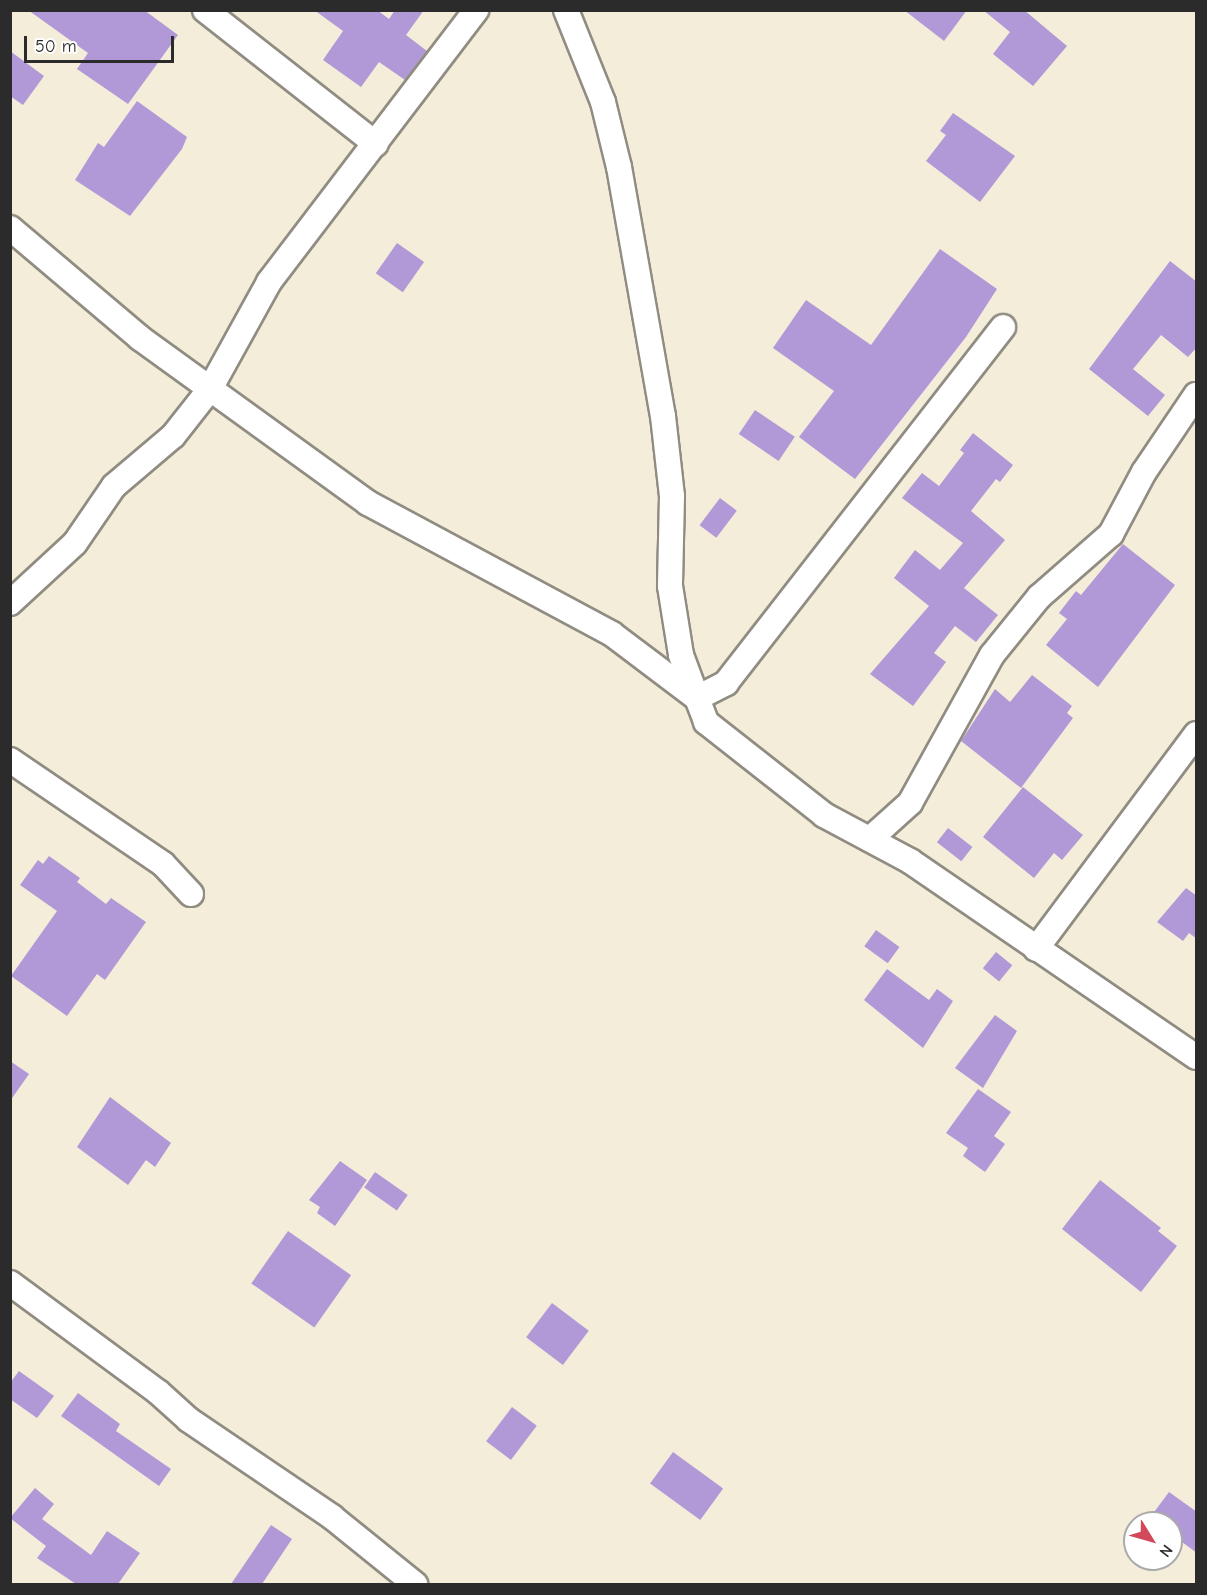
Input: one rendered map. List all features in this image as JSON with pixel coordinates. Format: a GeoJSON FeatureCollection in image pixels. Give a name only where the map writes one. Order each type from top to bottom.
{"type":"FeatureCollection","features":[{"type":"Feature","properties":{"kind":"street"},"geometry":{"type":"LineString","coordinates":[[205,10],[376,144]]}},
{"type":"Feature","properties":{"kind":"street"},"geometry":{"type":"LineString","coordinates":[[10,603],[75,543],[114,486],[174,436],[210,389],[269,282],[476,10]]}},
{"type":"Feature","properties":{"kind":"street"},"geometry":{"type":"LineString","coordinates":[[566,10],[603,102],[619,167],[663,416],[672,496],[670,586],[681,654],[706,722],[824,815],[910,861],[1197,1057]]}},
{"type":"Feature","properties":{"kind":"street"},"geometry":{"type":"LineString","coordinates":[[10,228],[140,338],[368,503],[612,634],[697,698]]}},
{"type":"Feature","properties":{"kind":"street"},"geometry":{"type":"LineString","coordinates":[[697,698],[726,683],[1004,327]]}},
{"type":"Feature","properties":{"kind":"street"},"geometry":{"type":"LineString","coordinates":[[870,839],[910,803],[992,655],[1039,597],[1111,534],[1172,426],[1197,395]]}},
{"type":"Feature","properties":{"kind":"street"},"geometry":{"type":"LineString","coordinates":[[1036,949],[1197,734]]}},
{"type":"Feature","properties":{"kind":"street"},"geometry":{"type":"LineString","coordinates":[[10,760],[163,864],[191,894]]}},
{"type":"Feature","properties":{"kind":"street"},"geometry":{"type":"LineString","coordinates":[[10,1283],[158,1392],[189,1420],[332,1517],[415,1584]]}},
{"type":"Feature","properties":{"kind":"building"},"geometry":{"type":"Polygon","coordinates":[[[28,10],[144,10],[178,35],[128,104],[77,69],[88,53],[28,10]]]}},
{"type":"Feature","properties":{"kind":"building"},"geometry":{"type":"Polygon","coordinates":[[[314,10],[377,10],[389,19],[395,10],[424,10],[406,35],[427,51],[405,80],[379,62],[361,87],[323,60],[343,31],[314,10]]]}},
{"type":"Feature","properties":{"kind":"building"},"geometry":{"type":"Polygon","coordinates":[[[904,10],[967,10],[944,41],[904,10]]]}},
{"type":"Feature","properties":{"kind":"building"},"geometry":{"type":"Polygon","coordinates":[[[983,10],[1024,10],[1067,46],[1033,86],[993,54],[1010,32],[983,10]]]}},
{"type":"Feature","properties":{"kind":"building"},"geometry":{"type":"Polygon","coordinates":[[[10,51],[44,76],[23,105],[10,96],[10,51]]]}},
{"type":"Feature","properties":{"kind":"building"},"geometry":{"type":"Polygon","coordinates":[[[137,101],[187,137],[182,149],[130,216],[75,180],[98,143],[104,147],[137,101]]]}},
{"type":"Feature","properties":{"kind":"building"},"geometry":{"type":"Polygon","coordinates":[[[953,113],[1015,156],[980,202],[926,161],[946,135],[940,131],[953,113]]]}},
{"type":"Feature","properties":{"kind":"building"},"geometry":{"type":"Polygon","coordinates":[[[397,243],[424,262],[403,292],[376,273],[397,243]]]}},
{"type":"Feature","properties":{"kind":"building"},"geometry":{"type":"Polygon","coordinates":[[[940,249],[997,289],[966,337],[855,479],[799,437],[834,391],[773,348],[806,300],[871,345],[940,249]]]}},
{"type":"Feature","properties":{"kind":"building"},"geometry":{"type":"Polygon","coordinates":[[[1170,261],[1197,282],[1197,347],[1188,357],[1161,335],[1133,369],[1165,395],[1148,416],[1089,369],[1170,261]]]}},
{"type":"Feature","properties":{"kind":"building"},"geometry":{"type":"Polygon","coordinates":[[[755,410],[795,437],[779,461],[739,434],[755,410]]]}},
{"type":"Feature","properties":{"kind":"building"},"geometry":{"type":"Polygon","coordinates":[[[973,433],[1013,465],[1000,482],[996,479],[971,511],[1005,540],[964,588],[998,615],[976,642],[955,626],[934,653],[946,662],[913,706],[870,674],[929,606],[894,578],[915,550],[940,570],[963,543],[902,498],[922,473],[939,486],[964,453],[960,450],[973,433]]]}},
{"type":"Feature","properties":{"kind":"building"},"geometry":{"type":"Polygon","coordinates":[[[720,498],[737,511],[716,538],[700,525],[720,498]]]}},
{"type":"Feature","properties":{"kind":"building"},"geometry":{"type":"Polygon","coordinates":[[[1123,544],[1175,585],[1098,687],[1046,645],[1067,619],[1059,613],[1076,591],[1081,595],[1123,544]]]}},
{"type":"Feature","properties":{"kind":"building"},"geometry":{"type":"Polygon","coordinates":[[[1032,675],[1072,706],[1067,713],[1073,718],[1021,788],[961,741],[995,689],[1010,702],[1032,675]]]}},
{"type":"Feature","properties":{"kind":"building"},"geometry":{"type":"Polygon","coordinates":[[[1023,787],[1083,835],[1062,860],[1054,853],[1034,878],[983,837],[1023,787]]]}},
{"type":"Feature","properties":{"kind":"building"},"geometry":{"type":"Polygon","coordinates":[[[948,828],[972,847],[961,861],[937,842],[948,828]]]}},
{"type":"Feature","properties":{"kind":"building"},"geometry":{"type":"Polygon","coordinates":[[[49,856],[80,878],[77,882],[106,904],[111,898],[146,922],[105,980],[97,974],[67,1016],[11,976],[57,911],[20,885],[38,860],[43,864],[49,856]]]}},
{"type":"Feature","properties":{"kind":"building"},"geometry":{"type":"Polygon","coordinates":[[[1186,888],[1197,896],[1197,939],[1189,933],[1183,941],[1157,922],[1186,888]]]}},
{"type":"Feature","properties":{"kind":"building"},"geometry":{"type":"Polygon","coordinates":[[[876,930],[899,947],[888,963],[864,946],[876,930]]]}},
{"type":"Feature","properties":{"kind":"building"},"geometry":{"type":"Polygon","coordinates":[[[996,952],[1012,965],[999,982],[983,968],[996,952]]]}},
{"type":"Feature","properties":{"kind":"building"},"geometry":{"type":"Polygon","coordinates":[[[887,969],[929,1000],[937,989],[953,1001],[923,1048],[864,1000],[887,969]]]}},
{"type":"Feature","properties":{"kind":"building"},"geometry":{"type":"Polygon","coordinates":[[[995,1015],[1017,1031],[983,1088],[955,1068],[995,1015]]]}},
{"type":"Feature","properties":{"kind":"building"},"geometry":{"type":"Polygon","coordinates":[[[10,1061],[29,1074],[10,1101],[10,1061]]]}},
{"type":"Feature","properties":{"kind":"building"},"geometry":{"type":"Polygon","coordinates":[[[978,1089],[1011,1112],[994,1136],[1005,1144],[985,1172],[963,1156],[968,1148],[946,1133],[978,1089]]]}},
{"type":"Feature","properties":{"kind":"building"},"geometry":{"type":"Polygon","coordinates":[[[110,1097],[171,1143],[155,1167],[146,1160],[128,1185],[77,1147],[110,1097]]]}},
{"type":"Feature","properties":{"kind":"building"},"geometry":{"type":"Polygon","coordinates":[[[340,1161],[367,1180],[335,1226],[317,1213],[320,1207],[309,1200],[340,1161]]]}},
{"type":"Feature","properties":{"kind":"building"},"geometry":{"type":"Polygon","coordinates":[[[375,1172],[408,1195],[397,1211],[364,1188],[375,1172]]]}},
{"type":"Feature","properties":{"kind":"building"},"geometry":{"type":"Polygon","coordinates":[[[1100,1180],[1161,1228],[1158,1231],[1177,1246],[1141,1292],[1062,1229],[1100,1180]]]}},
{"type":"Feature","properties":{"kind":"building"},"geometry":{"type":"Polygon","coordinates":[[[288,1231],[351,1275],[314,1328],[251,1283],[288,1231]]]}},
{"type":"Feature","properties":{"kind":"building"},"geometry":{"type":"Polygon","coordinates":[[[552,1303],[589,1331],[563,1365],[526,1337],[552,1303]]]}},
{"type":"Feature","properties":{"kind":"building"},"geometry":{"type":"Polygon","coordinates":[[[19,1371],[54,1396],[37,1418],[10,1399],[10,1383],[19,1371]]]}},
{"type":"Feature","properties":{"kind":"building"},"geometry":{"type":"Polygon","coordinates":[[[78,1393],[120,1424],[116,1431],[171,1469],[159,1486],[61,1416],[78,1393]]]}},
{"type":"Feature","properties":{"kind":"building"},"geometry":{"type":"Polygon","coordinates":[[[512,1407],[537,1426],[511,1460],[486,1441],[512,1407]]]}},
{"type":"Feature","properties":{"kind":"building"},"geometry":{"type":"Polygon","coordinates":[[[673,1452],[723,1488],[700,1520],[650,1484],[673,1452]]]}},
{"type":"Feature","properties":{"kind":"building"},"geometry":{"type":"Polygon","coordinates":[[[35,1488],[54,1504],[42,1519],[91,1555],[107,1531],[140,1553],[118,1584],[76,1584],[37,1558],[46,1546],[10,1518],[35,1488]]]}},
{"type":"Feature","properties":{"kind":"building"},"geometry":{"type":"Polygon","coordinates":[[[1169,1492],[1197,1512],[1197,1553],[1183,1543],[1183,1511],[1155,1511],[1169,1492]]]}},
{"type":"Feature","properties":{"kind":"building"},"geometry":{"type":"Polygon","coordinates":[[[271,1525],[292,1539],[262,1584],[231,1584],[271,1525]]]}}]}
